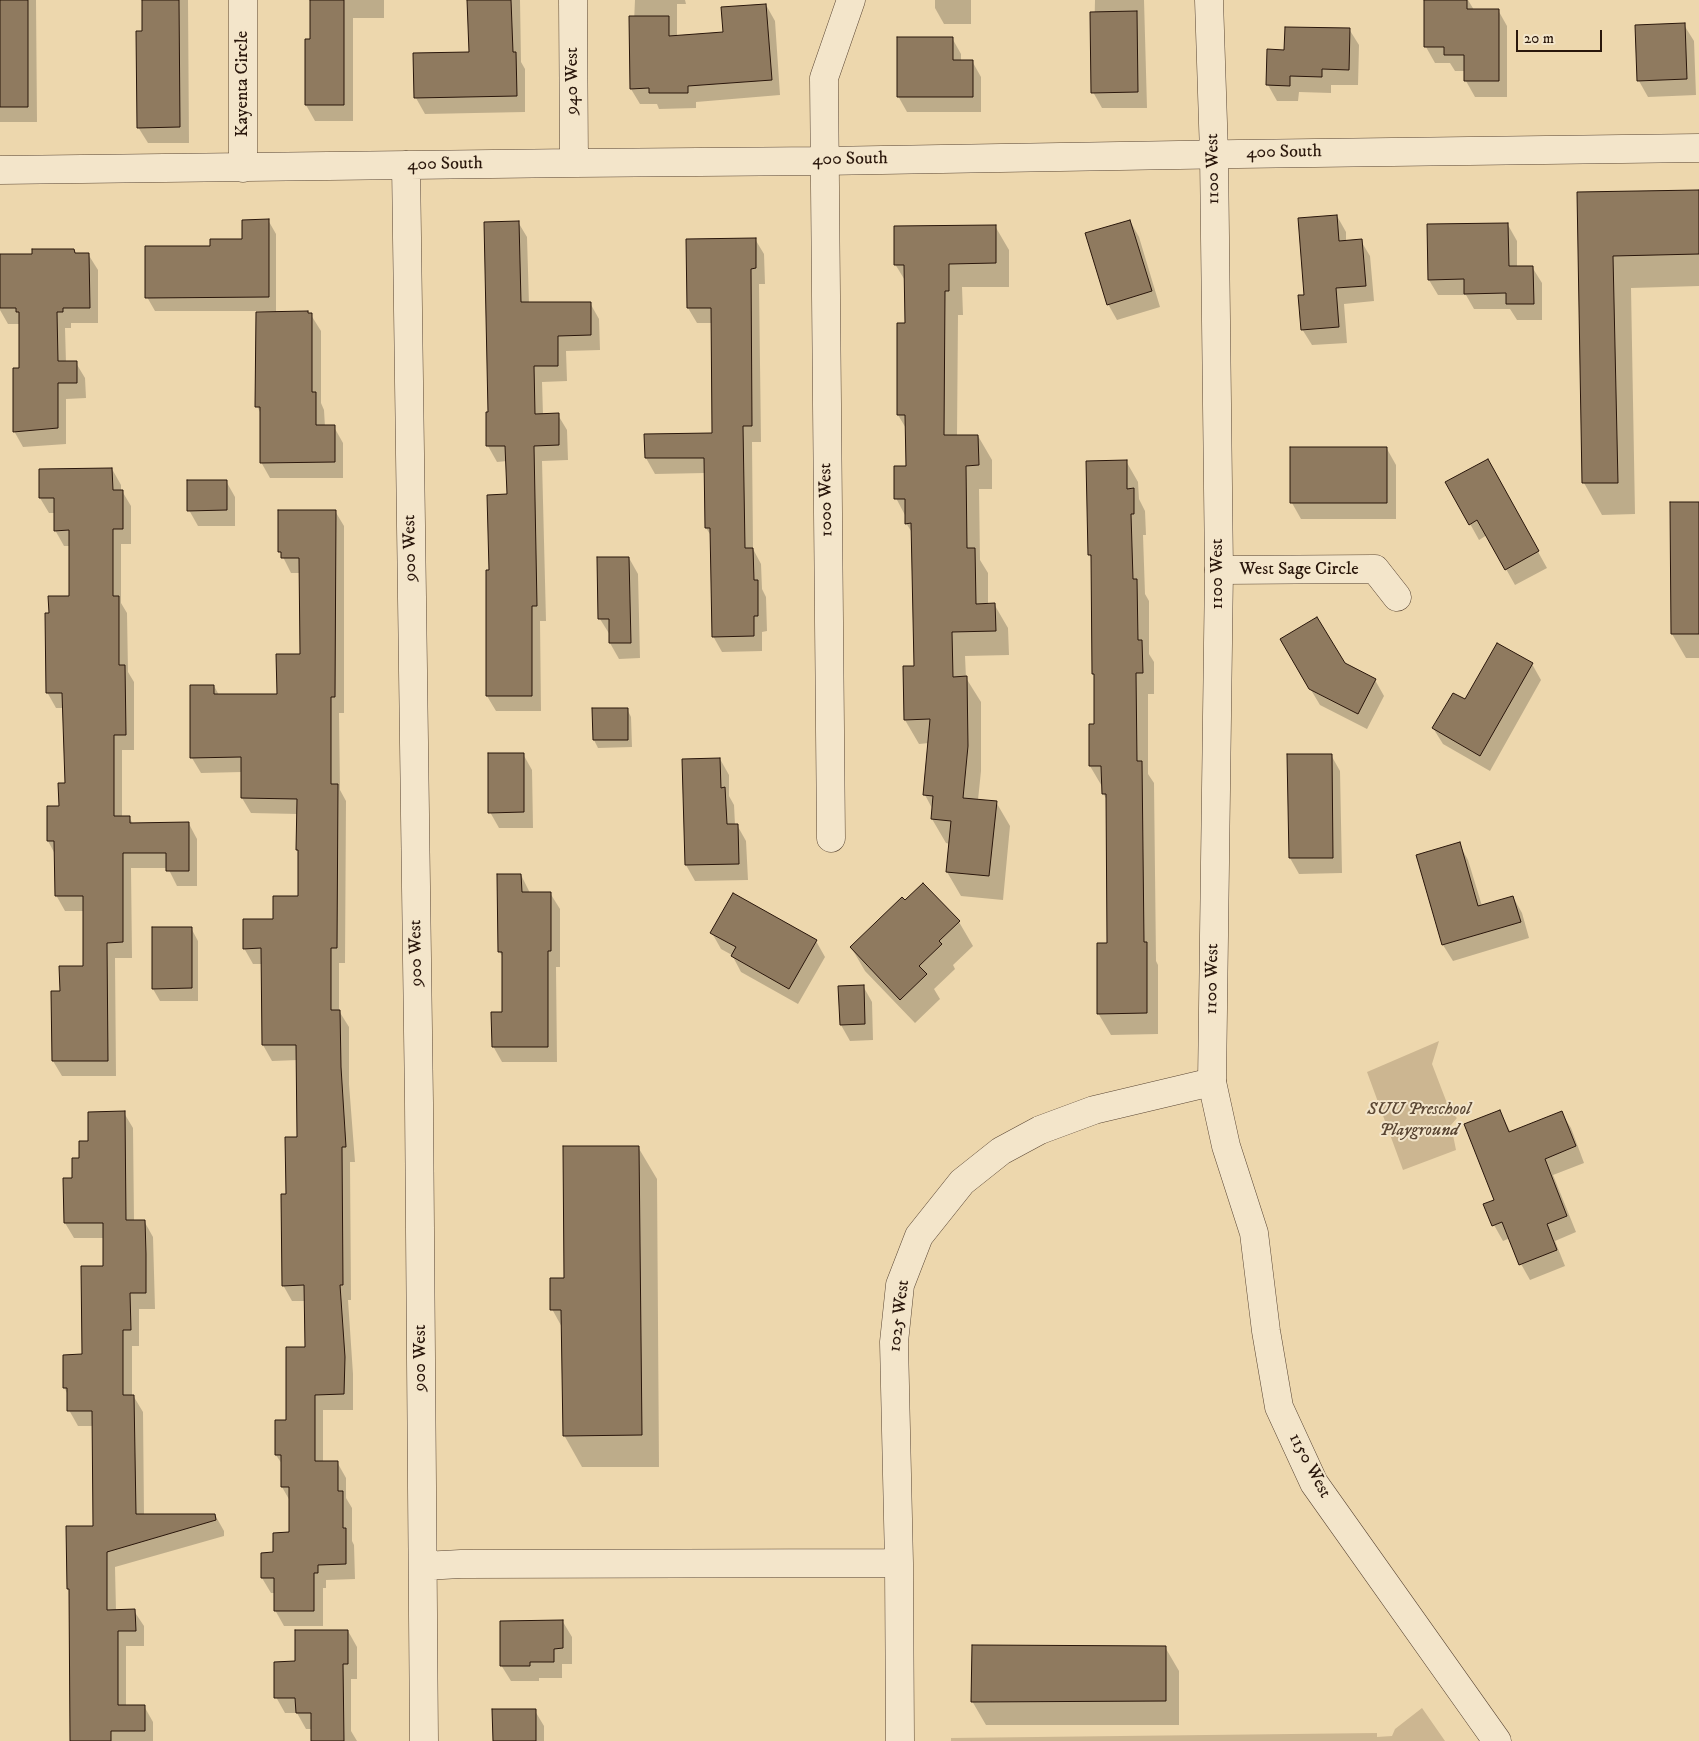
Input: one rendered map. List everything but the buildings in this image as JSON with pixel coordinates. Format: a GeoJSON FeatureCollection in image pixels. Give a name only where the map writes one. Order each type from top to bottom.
{"type":"FeatureCollection","features":[{"type":"Feature","properties":{"kind":"street","name":"Kayenta Circle"},"geometry":{"type":"LineString","coordinates":[[243,0],[243,168]]}},
{"type":"Feature","properties":{"kind":"street","name":"940 West"},"geometry":{"type":"LineString","coordinates":[[573,0],[574,163]]}},
{"type":"Feature","properties":{"kind":"street","name":"1000 West"},"geometry":{"type":"LineString","coordinates":[[831,838],[823,161],[824,78],[850,0]]}},
{"type":"Feature","properties":{"kind":"street","name":"1100 West"},"geometry":{"type":"LineString","coordinates":[[1209,0],[1214,154],[1218,570],[1212,1082],[1226,1146]]}},
{"type":"Feature","properties":{"kind":"street","name":"400 South"},"geometry":{"type":"LineString","coordinates":[[0,170],[823,161],[1699,148]]}},
{"type":"Feature","properties":{"kind":"street","name":"900 West"},"geometry":{"type":"LineString","coordinates":[[406,166],[419,1123],[424,1741]]}},
{"type":"Feature","properties":{"kind":"street","name":"West Sage Circle"},"geometry":{"type":"LineString","coordinates":[[1218,570],[1375,569],[1397,597]]}},
{"type":"Feature","properties":{"kind":"street","name":"1025 West"},"geometry":{"type":"LineString","coordinates":[[900,1741],[899,1563],[894,1342],[900,1285],[919,1236],[962,1182],[1001,1151],[1040,1130],[1094,1110],[1212,1082]]}},
{"type":"Feature","properties":{"kind":"street","name":"1150 West"},"geometry":{"type":"LineString","coordinates":[[1226,1146],[1254,1234],[1270,1350],[1282,1415],[1314,1483],[1497,1741]]}},
{"type":"Feature","properties":{"kind":"street"},"geometry":{"type":"LineString","coordinates":[[423,1566],[460,1564],[899,1563]]}},
{"type":"Feature","properties":{"kind":"green space","name":"SUU Preschool Playground"},"geometry":{"type":"Polygon","coordinates":[[[1439,1041],[1432,1064],[1450,1111],[1457,1118],[1451,1125],[1456,1150],[1403,1170],[1367,1072],[1439,1041]]]}},
{"type":"Feature","properties":{"kind":"green space"},"geometry":{"type":"Polygon","coordinates":[[[1422,1708],[1445,1741],[951,1741],[951,1738],[1377,1733],[1377,1737],[1392,1736],[1395,1729],[1422,1708]]]}}]}
